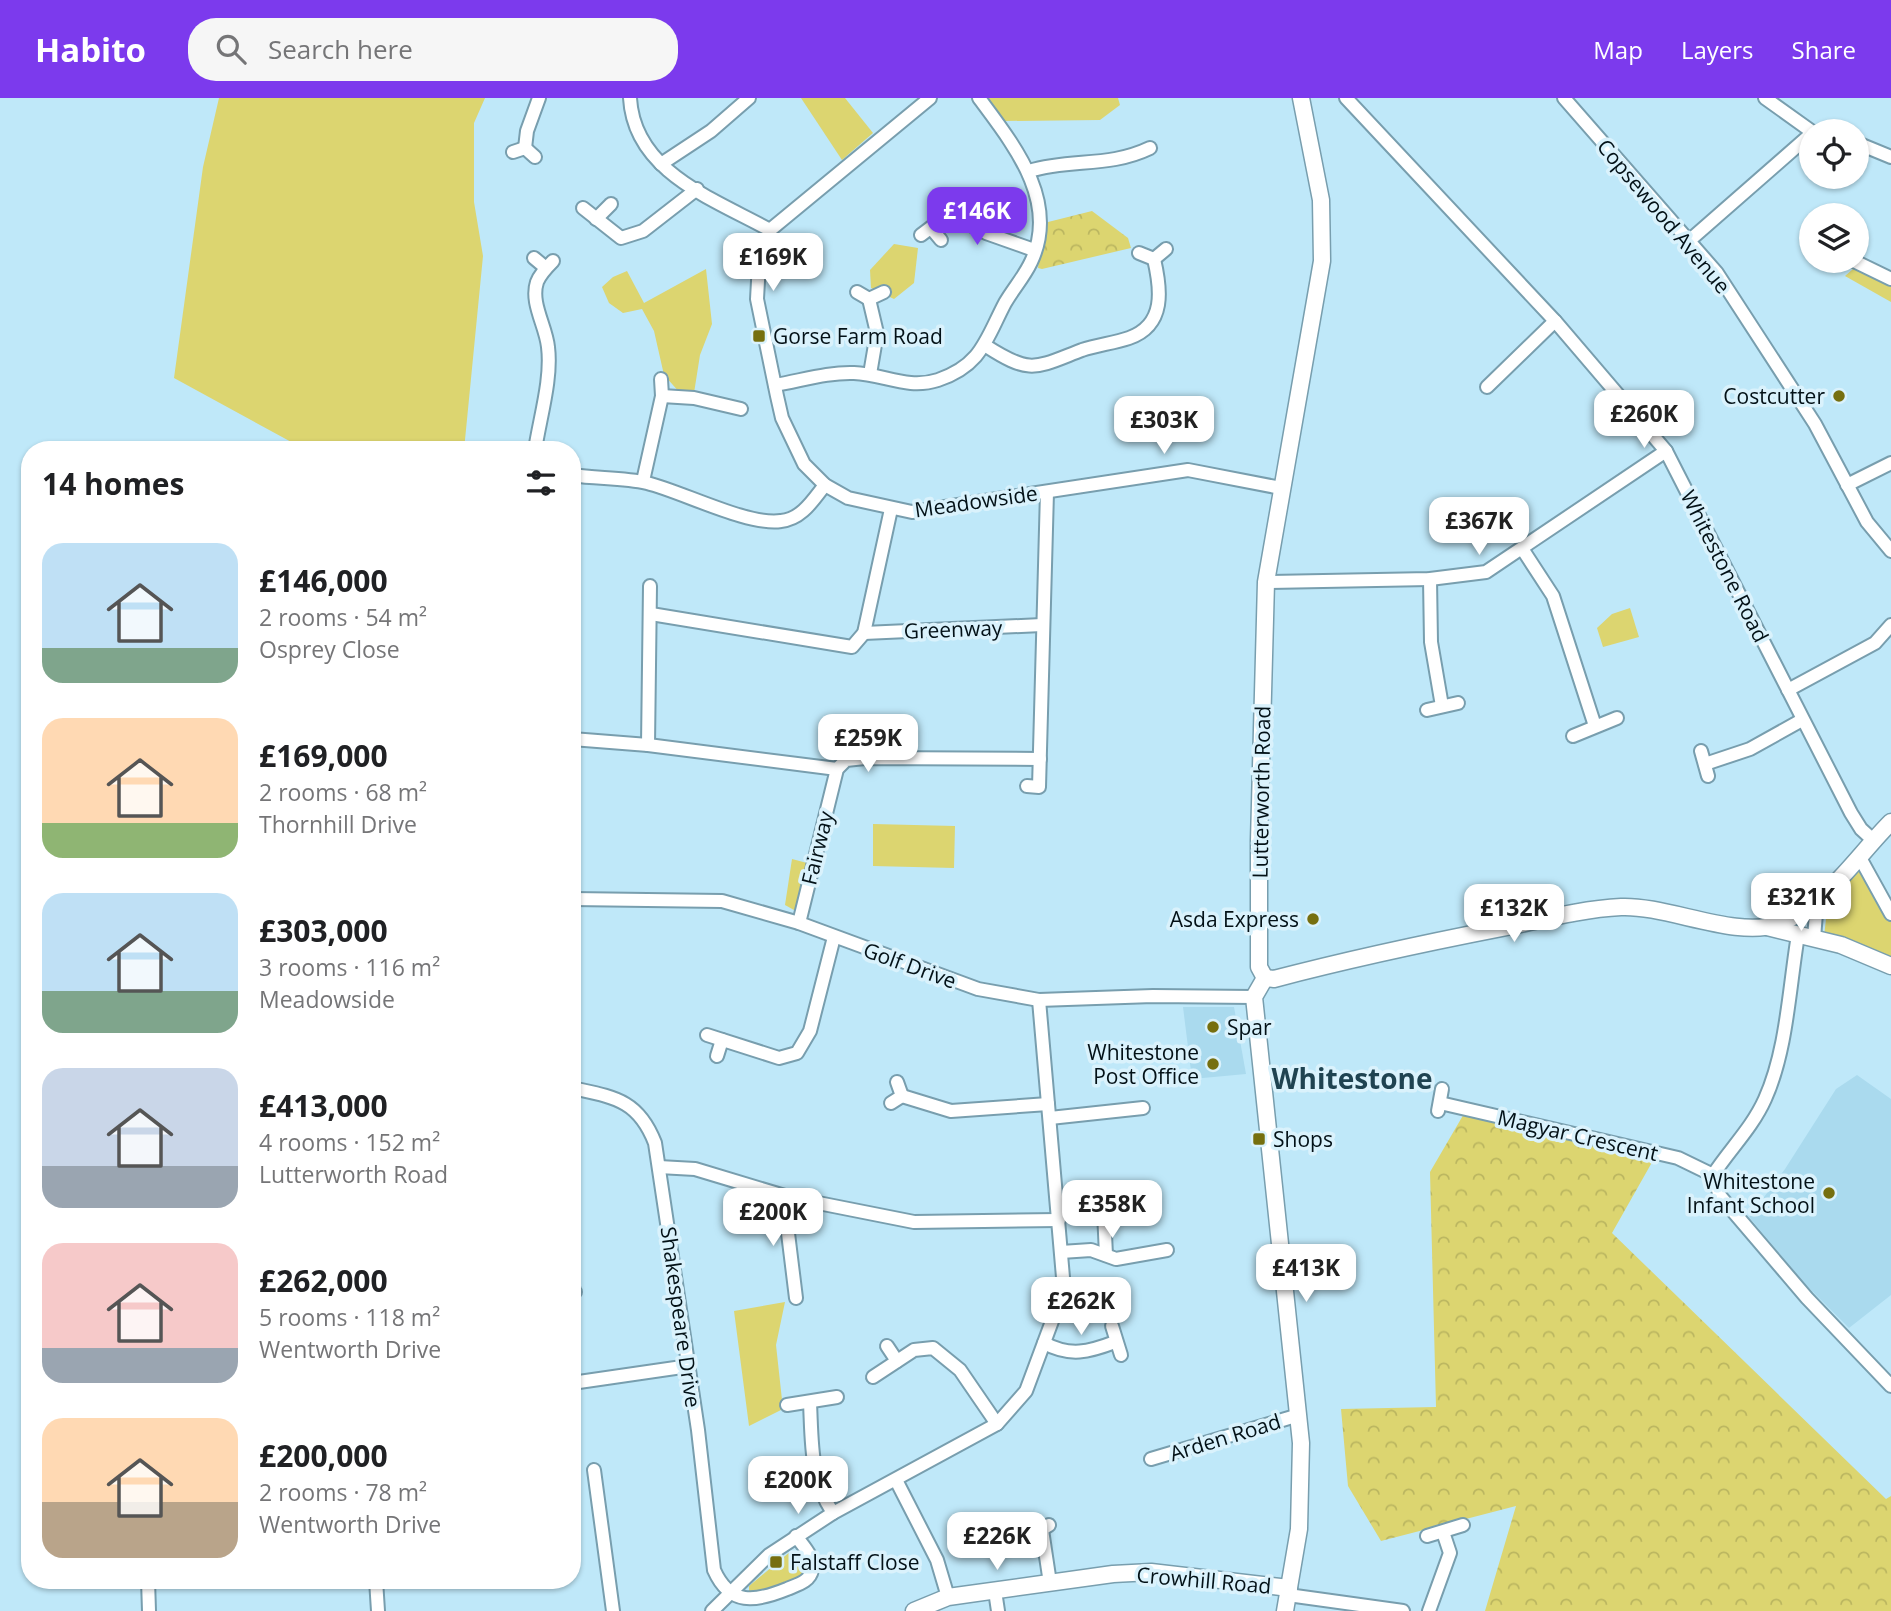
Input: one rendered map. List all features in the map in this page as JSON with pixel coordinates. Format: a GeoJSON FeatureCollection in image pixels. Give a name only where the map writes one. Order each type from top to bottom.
{"type":"FeatureCollection","features":[{"type":"Feature","properties":{"kind":"main road","name":"Lutterworth Road"},"geometry":{"type":"LineString","coordinates":[[1265,978],[1259,967],[1259,841],[1266,582],[1322,261],[1321,200],[1301,98]]}},
{"type":"Feature","properties":{"kind":"main road"},"geometry":{"type":"LineString","coordinates":[[1767,927],[1794,916],[1817,901],[1891,822]]}},
{"type":"Feature","properties":{"kind":"main road"},"geometry":{"type":"LineString","coordinates":[[1287,1598],[1299,1528],[1302,1475],[1299,1415],[1254,997],[1265,978],[1411,945],[1606,908],[1642,908],[1748,927],[1767,927],[1862,952],[1891,966]]}},
{"type":"Feature","properties":{"kind":"main road","name":"Crowhill Road"},"geometry":{"type":"LineString","coordinates":[[914,1611],[948,1597],[1152,1572],[1287,1598]]}},
{"type":"Feature","properties":{"kind":"street"},"geometry":{"type":"LineString","coordinates":[[525,152],[527,131],[539,98]]}},
{"type":"Feature","properties":{"kind":"street"},"geometry":{"type":"LineString","coordinates":[[630,98],[635,131],[643,145],[661,164],[697,189],[771,230]]}},
{"type":"Feature","properties":{"kind":"street"},"geometry":{"type":"LineString","coordinates":[[661,164],[711,131],[749,98]]}},
{"type":"Feature","properties":{"kind":"street"},"geometry":{"type":"LineString","coordinates":[[891,509],[848,498],[825,485],[804,464],[782,418],[756,285],[759,263],[771,230],[930,98]]}},
{"type":"Feature","properties":{"kind":"street"},"geometry":{"type":"LineString","coordinates":[[775,385],[844,373],[870,374],[895,383],[929,382],[964,366],[986,346],[1005,303],[1032,261],[1040,216],[1029,171],[1017,149],[979,98]]}},
{"type":"Feature","properties":{"kind":"street","name":"Whitestone Road"},"geometry":{"type":"LineString","coordinates":[[1346,98],[1555,321],[1666,451],[1802,720],[1861,829],[1873,840]]}},
{"type":"Feature","properties":{"kind":"street","name":"Copsewood Avenue"},"geometry":{"type":"LineString","coordinates":[[1564,98],[1717,273],[1785,377],[1867,522],[1891,551]]}},
{"type":"Feature","properties":{"kind":"street"},"geometry":{"type":"LineString","coordinates":[[1765,98],[1799,124]]}},
{"type":"Feature","properties":{"kind":"street"},"geometry":{"type":"LineString","coordinates":[[1690,240],[1799,144]]}},
{"type":"Feature","properties":{"kind":"street"},"geometry":{"type":"LineString","coordinates":[[1029,171],[1053,164],[1116,162],[1141,148]]}},
{"type":"Feature","properties":{"kind":"street"},"geometry":{"type":"LineString","coordinates":[[1869,148],[1891,156]]}},
{"type":"Feature","properties":{"kind":"street"},"geometry":{"type":"LineString","coordinates":[[583,208],[621,239],[635,236],[697,189]]}},
{"type":"Feature","properties":{"kind":"street"},"geometry":{"type":"LineString","coordinates":[[596,219],[611,204]]}},
{"type":"Feature","properties":{"kind":"street"},"geometry":{"type":"LineString","coordinates":[[941,240],[926,232],[941,219],[960,217],[986,233],[1034,250]]}},
{"type":"Feature","properties":{"kind":"street"},"geometry":{"type":"LineString","coordinates":[[1154,259],[1166,249]]}},
{"type":"Feature","properties":{"kind":"street"},"geometry":{"type":"LineString","coordinates":[[1139,253],[1154,259]]}},
{"type":"Feature","properties":{"kind":"street"},"geometry":{"type":"LineString","coordinates":[[534,258],[550,264],[536,288],[536,299],[548,346],[548,364],[536,441]]}},
{"type":"Feature","properties":{"kind":"street"},"geometry":{"type":"LineString","coordinates":[[986,346],[1021,365],[1042,366],[1082,350],[1131,338],[1149,323],[1161,298],[1154,259]]}},
{"type":"Feature","properties":{"kind":"street"},"geometry":{"type":"LineString","coordinates":[[1869,268],[1891,279]]}},
{"type":"Feature","properties":{"kind":"street"},"geometry":{"type":"LineString","coordinates":[[870,374],[877,333],[863,295],[884,292]]}},
{"type":"Feature","properties":{"kind":"street"},"geometry":{"type":"LineString","coordinates":[[1487,387],[1555,321]]}},
{"type":"Feature","properties":{"kind":"street"},"geometry":{"type":"LineString","coordinates":[[642,481],[662,396],[661,379]]}},
{"type":"Feature","properties":{"kind":"street"},"geometry":{"type":"LineString","coordinates":[[662,396],[734,403]]}},
{"type":"Feature","properties":{"kind":"street"},"geometry":{"type":"LineString","coordinates":[[1266,582],[1430,579],[1486,572],[1523,550],[1666,451]]}},
{"type":"Feature","properties":{"kind":"street"},"geometry":{"type":"LineString","coordinates":[[1847,485],[1891,463]]}},
{"type":"Feature","properties":{"kind":"street","name":"Meadowside"},"geometry":{"type":"LineString","coordinates":[[864,633],[891,509],[912,512],[1188,470],[1281,488]]}},
{"type":"Feature","properties":{"kind":"street"},"geometry":{"type":"LineString","coordinates":[[581,476],[642,481],[682,492],[753,519],[780,522],[799,514],[825,485]]}},
{"type":"Feature","properties":{"kind":"street"},"geometry":{"type":"LineString","coordinates":[[1027,786],[1039,787],[1047,492]]}},
{"type":"Feature","properties":{"kind":"street"},"geometry":{"type":"LineString","coordinates":[[1523,550],[1553,596],[1595,726]]}},
{"type":"Feature","properties":{"kind":"street"},"geometry":{"type":"LineString","coordinates":[[1430,579],[1431,642],[1441,706]]}},
{"type":"Feature","properties":{"kind":"street"},"geometry":{"type":"LineString","coordinates":[[648,745],[650,586]]}},
{"type":"Feature","properties":{"kind":"street"},"geometry":{"type":"LineString","coordinates":[[651,614],[846,648],[858,643],[864,633]]}},
{"type":"Feature","properties":{"kind":"street","name":"Greenway"},"geometry":{"type":"LineString","coordinates":[[864,633],[1042,625]]}},
{"type":"Feature","properties":{"kind":"street"},"geometry":{"type":"LineString","coordinates":[[1788,690],[1875,643],[1891,625]]}},
{"type":"Feature","properties":{"kind":"street"},"geometry":{"type":"LineString","coordinates":[[1427,710],[1458,703]]}},
{"type":"Feature","properties":{"kind":"street"},"geometry":{"type":"LineString","coordinates":[[1573,736],[1617,718]]}},
{"type":"Feature","properties":{"kind":"street"},"geometry":{"type":"LineString","coordinates":[[1705,764],[1750,749],[1802,720]]}},
{"type":"Feature","properties":{"kind":"street"},"geometry":{"type":"LineString","coordinates":[[581,740],[648,745],[837,769],[852,758],[1040,759]]}},
{"type":"Feature","properties":{"kind":"street","name":"Fairway"},"geometry":{"type":"LineString","coordinates":[[799,923],[837,769]]}},
{"type":"Feature","properties":{"kind":"street"},"geometry":{"type":"LineString","coordinates":[[1859,856],[1891,914]]}},
{"type":"Feature","properties":{"kind":"street","name":"Golf Drive"},"geometry":{"type":"LineString","coordinates":[[581,899],[722,901],[799,923],[978,989],[1039,1000],[1153,996],[1254,997]]}},
{"type":"Feature","properties":{"kind":"street"},"geometry":{"type":"LineString","coordinates":[[1817,901],[1806,937],[1777,1065],[1765,1099],[1748,1131],[1713,1175],[1720,1196],[1807,1298],[1891,1386]]}},
{"type":"Feature","properties":{"kind":"street"},"geometry":{"type":"LineString","coordinates":[[707,1035],[779,1058],[797,1053],[810,1031],[834,937]]}},
{"type":"Feature","properties":{"kind":"street"},"geometry":{"type":"LineString","coordinates":[[712,1611],[769,1555],[796,1536],[997,1424],[1026,1391],[1064,1289],[1039,1000]]}},
{"type":"Feature","properties":{"kind":"street"},"geometry":{"type":"LineString","coordinates":[[717,1056],[722,1040]]}},
{"type":"Feature","properties":{"kind":"street"},"geometry":{"type":"LineString","coordinates":[[897,1082],[897,1100],[951,1111],[1048,1104]]}},
{"type":"Feature","properties":{"kind":"street","name":"Magyar Crescent"},"geometry":{"type":"LineString","coordinates":[[1442,1089],[1439,1107],[1678,1158],[1713,1175]]}},
{"type":"Feature","properties":{"kind":"street","name":"Shakespeare Drive"},"geometry":{"type":"LineString","coordinates":[[581,1090],[616,1097],[636,1110],[648,1126],[659,1167],[689,1366],[714,1570],[722,1587],[730,1592]]}},
{"type":"Feature","properties":{"kind":"street"},"geometry":{"type":"LineString","coordinates":[[1050,1118],[1143,1108]]}},
{"type":"Feature","properties":{"kind":"street"},"geometry":{"type":"LineString","coordinates":[[659,1167],[695,1169],[788,1197],[914,1222],[1059,1220]]}},
{"type":"Feature","properties":{"kind":"street"},"geometry":{"type":"LineString","coordinates":[[788,1197],[787,1226],[796,1298]]}},
{"type":"Feature","properties":{"kind":"street"},"geometry":{"type":"LineString","coordinates":[[1104,1212],[1106,1255]]}},
{"type":"Feature","properties":{"kind":"street"},"geometry":{"type":"LineString","coordinates":[[1060,1252],[1091,1250],[1116,1259],[1167,1250]]}},
{"type":"Feature","properties":{"kind":"street"},"geometry":{"type":"LineString","coordinates":[[1112,1326],[1121,1355]]}},
{"type":"Feature","properties":{"kind":"street"},"geometry":{"type":"LineString","coordinates":[[1044,1343],[1058,1351],[1087,1353],[1115,1342]]}},
{"type":"Feature","properties":{"kind":"street"},"geometry":{"type":"LineString","coordinates":[[887,1346],[897,1361]]}},
{"type":"Feature","properties":{"kind":"street"},"geometry":{"type":"LineString","coordinates":[[873,1377],[914,1350],[927,1346],[941,1351],[960,1370],[997,1424]]}},
{"type":"Feature","properties":{"kind":"street"},"geometry":{"type":"LineString","coordinates":[[581,1382],[689,1366]]}},
{"type":"Feature","properties":{"kind":"street"},"geometry":{"type":"LineString","coordinates":[[787,1405],[837,1397]]}},
{"type":"Feature","properties":{"kind":"street"},"geometry":{"type":"LineString","coordinates":[[810,1403],[813,1470],[820,1491],[833,1514]]}},
{"type":"Feature","properties":{"kind":"street","name":"Arden Road"},"geometry":{"type":"LineString","coordinates":[[1150,1459],[1299,1415]]}},
{"type":"Feature","properties":{"kind":"street"},"geometry":{"type":"LineString","coordinates":[[594,1470],[613,1611]]}},
{"type":"Feature","properties":{"kind":"street"},"geometry":{"type":"LineString","coordinates":[[896,1480],[937,1560],[948,1597]]}},
{"type":"Feature","properties":{"kind":"street"},"geometry":{"type":"LineString","coordinates":[[1427,1536],[1463,1525]]}},
{"type":"Feature","properties":{"kind":"street"},"geometry":{"type":"LineString","coordinates":[[1027,1538],[1046,1527],[1050,1583]]}},
{"type":"Feature","properties":{"kind":"street"},"geometry":{"type":"LineString","coordinates":[[1429,1611],[1450,1553],[1443,1532]]}},
{"type":"Feature","properties":{"kind":"street"},"geometry":{"type":"LineString","coordinates":[[730,1592],[759,1600],[802,1583],[811,1574],[812,1561],[796,1536]]}},
{"type":"Feature","properties":{"kind":"street"},"geometry":{"type":"LineString","coordinates":[[148,1589],[149,1611]]}},
{"type":"Feature","properties":{"kind":"street"},"geometry":{"type":"LineString","coordinates":[[377,1589],[378,1611]]}},
{"type":"Feature","properties":{"kind":"street"},"geometry":{"type":"LineString","coordinates":[[995,1591],[998,1611]]}},
{"type":"Feature","properties":{"kind":"street"},"geometry":{"type":"LineString","coordinates":[[1287,1598],[1403,1611]]}},
{"type":"Feature","properties":{"kind":"shaded area"},"geometry":{"type":"Polygon","coordinates":[[[1183,1007],[1234,1007],[1246,1074],[1192,1079],[1183,1007]]]}},
{"type":"Feature","properties":{"kind":"shaded area","name":"Whitestone Infant School"},"geometry":{"type":"Polygon","coordinates":[[[1857,1075],[1891,1099],[1891,1295],[1849,1328],[1803,1282],[1749,1217],[1785,1169],[1836,1089],[1857,1075]]]}},
{"type":"Feature","properties":{"kind":"green space"},"geometry":{"type":"Polygon","coordinates":[[[219,98],[485,98],[474,123],[474,202],[483,256],[465,441],[290,441],[174,378],[203,167],[219,98]]]}},
{"type":"Feature","properties":{"kind":"green space"},"geometry":{"type":"Polygon","coordinates":[[[801,98],[845,98],[873,133],[842,160],[801,98]]]}},
{"type":"Feature","properties":{"kind":"green space"},"geometry":{"type":"Polygon","coordinates":[[[988,98],[1118,98],[1120,105],[1100,120],[1005,121],[988,98]]]}},
{"type":"Feature","properties":{"kind":"green space"},"geometry":{"type":"Polygon","coordinates":[[[1092,211],[1128,238],[1131,248],[1038,268],[1044,223],[1092,211]]]}},
{"type":"Feature","properties":{"kind":"green space"},"geometry":{"type":"Polygon","coordinates":[[[894,244],[918,248],[914,283],[894,299],[871,288],[870,270],[894,244]]]}},
{"type":"Feature","properties":{"kind":"green space"},"geometry":{"type":"Polygon","coordinates":[[[706,269],[712,324],[700,355],[694,393],[681,394],[664,375],[654,331],[642,309],[623,313],[609,303],[602,287],[613,277],[627,271],[644,303],[706,269]]]}},
{"type":"Feature","properties":{"kind":"green space"},"geometry":{"type":"Polygon","coordinates":[[[1869,272],[1891,284],[1891,302],[1845,276],[1848,273],[1869,272]]]}},
{"type":"Feature","properties":{"kind":"green space"},"geometry":{"type":"Polygon","coordinates":[[[1630,608],[1639,637],[1603,647],[1597,628],[1612,614],[1630,608]]]}},
{"type":"Feature","properties":{"kind":"green space"},"geometry":{"type":"Polygon","coordinates":[[[873,824],[955,826],[954,868],[873,866],[873,824]]]}},
{"type":"Feature","properties":{"kind":"green space"},"geometry":{"type":"Polygon","coordinates":[[[792,859],[807,863],[797,908],[794,910],[785,905],[792,859]]]}},
{"type":"Feature","properties":{"kind":"green space"},"geometry":{"type":"Polygon","coordinates":[[[1858,865],[1891,918],[1891,960],[1869,947],[1824,936],[1828,903],[1858,865]]]}},
{"type":"Feature","properties":{"kind":"green space"},"geometry":{"type":"Polygon","coordinates":[[[1465,1112],[1655,1157],[1612,1233],[1886,1499],[1891,1496],[1891,1611],[1485,1611],[1516,1506],[1381,1541],[1348,1486],[1341,1409],[1436,1407],[1430,1172],[1465,1112]]]}},
{"type":"Feature","properties":{"kind":"green space"},"geometry":{"type":"Polygon","coordinates":[[[785,1302],[776,1345],[783,1409],[749,1426],[734,1311],[785,1302]]]}},
{"type":"Feature","properties":{"kind":"green space"},"geometry":{"type":"Polygon","coordinates":[[[791,1551],[804,1555],[807,1564],[801,1577],[759,1596],[749,1592],[749,1586],[791,1551]]]}},
{"type":"Feature","properties":{"kind":"place","name":"Gorse Farm Road"},"geometry":{"type":"Point","coordinates":[759,336]}},
{"type":"Feature","properties":{"kind":"place","name":"Costcutter"},"geometry":{"type":"Point","coordinates":[1839,396]}},
{"type":"Feature","properties":{"kind":"place","name":"Asda Express"},"geometry":{"type":"Point","coordinates":[1313,919]}},
{"type":"Feature","properties":{"kind":"place","name":"Spar"},"geometry":{"type":"Point","coordinates":[1213,1027]}},
{"type":"Feature","properties":{"kind":"place","name":"Whitestone Post Office"},"geometry":{"type":"Point","coordinates":[1213,1064]}},
{"type":"Feature","properties":{"kind":"place","name":"Shops"},"geometry":{"type":"Point","coordinates":[1259,1139]}},
{"type":"Feature","properties":{"kind":"place","name":"Whitestone Infant School"},"geometry":{"type":"Point","coordinates":[1829,1193]}},
{"type":"Feature","properties":{"kind":"place","name":"Falstaff Close"},"geometry":{"type":"Point","coordinates":[776,1562]}},
{"type":"Feature","properties":{"kind":"district","name":"Whitestone"},"geometry":{"type":"Point","coordinates":[1352,1078]}}]}
